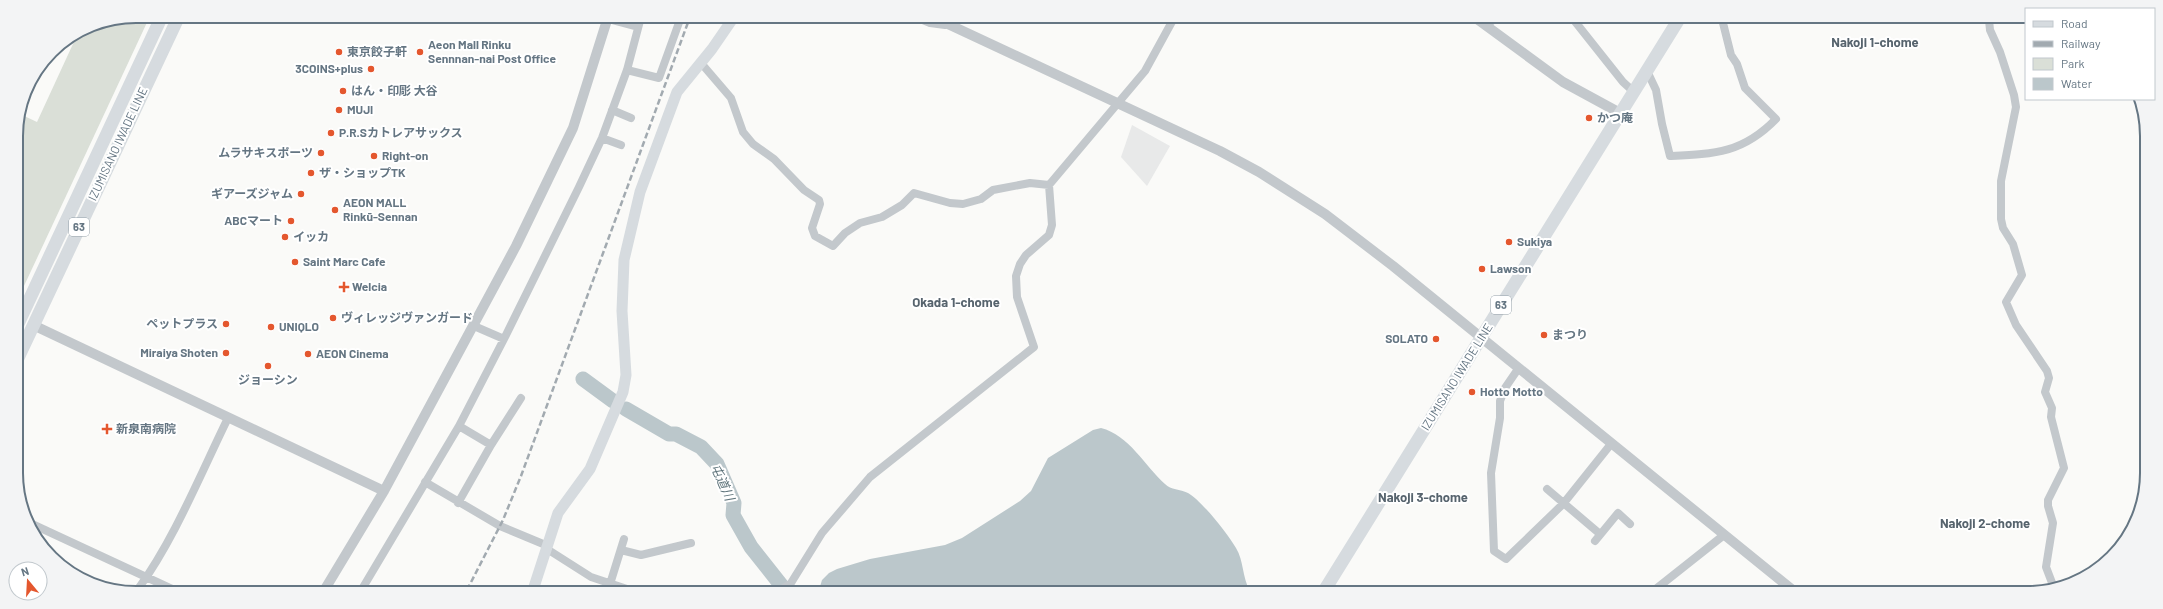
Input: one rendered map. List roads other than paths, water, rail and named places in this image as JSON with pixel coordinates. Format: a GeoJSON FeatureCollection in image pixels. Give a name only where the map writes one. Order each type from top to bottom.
{"type":"FeatureCollection","features":[{"type":"Feature","properties":{"kind":"main road","name":"IZUMISANO IWADE LINE"},"geometry":{"type":"LineString","coordinates":[[23,313],[159,23]]}},
{"type":"Feature","properties":{"kind":"main road","name":"IZUMISANO IWADE LINE"},"geometry":{"type":"LineString","coordinates":[[23,347],[176,23]]}},
{"type":"Feature","properties":{"kind":"main road"},"geometry":{"type":"LineString","coordinates":[[534,586],[558,513],[590,469],[623,392],[626,376],[622,311],[624,260],[638,199],[674,98],[730,23]]}},
{"type":"Feature","properties":{"kind":"main road","name":"IZUMISANO IWADE LINE"},"geometry":{"type":"LineString","coordinates":[[1327,586],[1677,23]]}},
{"type":"Feature","properties":{"kind":"street"},"geometry":{"type":"LineString","coordinates":[[327,586],[384,491],[516,246],[573,128],[606,23]]}},
{"type":"Feature","properties":{"kind":"street"},"geometry":{"type":"LineString","coordinates":[[625,23],[638,27]]}},
{"type":"Feature","properties":{"kind":"street"},"geometry":{"type":"LineString","coordinates":[[364,586],[458,426],[504,340],[602,138],[627,70],[639,23]]}},
{"type":"Feature","properties":{"kind":"street"},"geometry":{"type":"LineString","coordinates":[[627,70],[659,78],[679,23]]}},
{"type":"Feature","properties":{"kind":"street"},"geometry":{"type":"LineString","coordinates":[[930,23],[954,27]]}},
{"type":"Feature","properties":{"kind":"street"},"geometry":{"type":"LineString","coordinates":[[946,23],[1220,151],[1293,192],[1344,228],[1788,586]]}},
{"type":"Feature","properties":{"kind":"street"},"geometry":{"type":"LineString","coordinates":[[950,23],[954,27]]}},
{"type":"Feature","properties":{"kind":"street"},"geometry":{"type":"LineString","coordinates":[[786,586],[791,583],[822,532],[870,477],[1034,347],[1017,297],[1016,276],[1020,264],[1026,255],[1049,235],[1052,225],[1049,185],[1119,104],[1145,71],[1171,23]]}},
{"type":"Feature","properties":{"kind":"street"},"geometry":{"type":"LineString","coordinates":[[1491,23],[1563,82],[1620,113]]}},
{"type":"Feature","properties":{"kind":"street"},"geometry":{"type":"LineString","coordinates":[[1576,23],[1623,82],[1634,92]]}},
{"type":"Feature","properties":{"kind":"street"},"geometry":{"type":"LineString","coordinates":[[1647,71],[1656,90],[1670,156],[1708,154],[1731,150],[1772,126],[1776,119],[1745,88],[1737,64],[1731,55],[1723,23]]}},
{"type":"Feature","properties":{"kind":"street"},"geometry":{"type":"LineString","coordinates":[[1989,23],[1990,30],[2002,59],[2014,95],[2016,107],[2001,181],[2001,219],[2003,228],[2013,244],[2022,275],[2006,302],[2016,325],[2048,371],[2049,378],[2045,392],[2052,408],[2051,417],[2064,468],[2048,500],[2048,506],[2053,522],[2046,567],[2052,583]]}},
{"type":"Feature","properties":{"kind":"street"},"geometry":{"type":"LineString","coordinates":[[700,63],[731,98],[743,132],[753,144],[774,160],[804,190],[819,200],[820,204],[812,228],[815,236],[833,246],[845,233],[860,223],[882,217],[902,205],[914,193],[950,203],[963,204],[981,198],[993,190],[1030,183],[1049,185]]}},
{"type":"Feature","properties":{"kind":"street"},"geometry":{"type":"LineString","coordinates":[[612,110],[631,118]]}},
{"type":"Feature","properties":{"kind":"street"},"geometry":{"type":"LineString","coordinates":[[602,138],[621,145]]}},
{"type":"Feature","properties":{"kind":"street"},"geometry":{"type":"LineString","coordinates":[[33,325],[384,491]]}},
{"type":"Feature","properties":{"kind":"street"},"geometry":{"type":"LineString","coordinates":[[474,326],[504,340]]}},
{"type":"Feature","properties":{"kind":"street"},"geometry":{"type":"LineString","coordinates":[[1518,368],[1505,388],[1500,401],[1500,418],[1491,473],[1494,551],[1506,559],[1563,504],[1611,444]]}},
{"type":"Feature","properties":{"kind":"street"},"geometry":{"type":"LineString","coordinates":[[458,503],[491,445],[521,398]]}},
{"type":"Feature","properties":{"kind":"street"},"geometry":{"type":"LineString","coordinates":[[140,586],[147,577],[175,525],[228,418]]}},
{"type":"Feature","properties":{"kind":"street"},"geometry":{"type":"LineString","coordinates":[[458,426],[491,445]]}},
{"type":"Feature","properties":{"kind":"street"},"geometry":{"type":"LineString","coordinates":[[425,482],[458,503],[500,526],[547,548],[591,577],[617,586]]}},
{"type":"Feature","properties":{"kind":"street"},"geometry":{"type":"LineString","coordinates":[[1547,489],[1598,538],[1618,513],[1630,524]]}},
{"type":"Feature","properties":{"kind":"street"},"geometry":{"type":"LineString","coordinates":[[37,526],[166,586]]}},
{"type":"Feature","properties":{"kind":"street"},"geometry":{"type":"LineString","coordinates":[[1660,586],[1724,535]]}},
{"type":"Feature","properties":{"kind":"street"},"geometry":{"type":"LineString","coordinates":[[610,584],[624,539]]}},
{"type":"Feature","properties":{"kind":"street"},"geometry":{"type":"LineString","coordinates":[[621,550],[641,555],[691,543]]}},
{"type":"Feature","properties":{"kind":"water"},"geometry":{"type":"Polygon","coordinates":[[[1101,428],[1120,437],[1167,486],[1188,493],[1207,510],[1227,534],[1239,553],[1247,586],[820,586],[822,580],[829,573],[837,569],[870,559],[945,545],[962,538],[1020,501],[1031,491],[1048,458],[1093,430],[1101,428]]]}},
{"type":"Feature","properties":{"kind":"waterway","name":"屯道川"},"geometry":{"type":"LineString","coordinates":[[583,379],[613,401]]}},
{"type":"Feature","properties":{"kind":"waterway","name":"屯道川"},"geometry":{"type":"LineString","coordinates":[[626,409],[669,434],[676,434],[701,447],[717,464],[734,503],[733,515],[751,547],[782,586]]}},
{"type":"Feature","properties":{"kind":"railway"},"geometry":{"type":"LineString","coordinates":[[469,586],[503,520],[521,476],[688,23]]}},
{"type":"Feature","properties":{"kind":"place","name":"東京餃子軒"},"geometry":{"type":"Point","coordinates":[339,52]}},
{"type":"Feature","properties":{"kind":"place","name":"Aeon Mall Rinku Sennnan-nai Post Office"},"geometry":{"type":"Point","coordinates":[420,52]}},
{"type":"Feature","properties":{"kind":"place","name":"3COINS+plus"},"geometry":{"type":"Point","coordinates":[371,69]}},
{"type":"Feature","properties":{"kind":"place","name":"はん・印彫 大谷"},"geometry":{"type":"Point","coordinates":[343,91]}},
{"type":"Feature","properties":{"kind":"place","name":"MUJI"},"geometry":{"type":"Point","coordinates":[339,110]}},
{"type":"Feature","properties":{"kind":"place","name":"かつ庵"},"geometry":{"type":"Point","coordinates":[1589,118]}},
{"type":"Feature","properties":{"kind":"place","name":"P.R.Sカトレアサックス"},"geometry":{"type":"Point","coordinates":[331,133]}},
{"type":"Feature","properties":{"kind":"place","name":"ムラサキスポーツ"},"geometry":{"type":"Point","coordinates":[321,153]}},
{"type":"Feature","properties":{"kind":"place","name":"Right-on"},"geometry":{"type":"Point","coordinates":[374,156]}},
{"type":"Feature","properties":{"kind":"place","name":"ザ・ショップTK"},"geometry":{"type":"Point","coordinates":[311,173]}},
{"type":"Feature","properties":{"kind":"place","name":"ギアーズジャム"},"geometry":{"type":"Point","coordinates":[301,194]}},
{"type":"Feature","properties":{"kind":"place","name":"AEON MALL Rinkū-Sennan"},"geometry":{"type":"Point","coordinates":[335,210]}},
{"type":"Feature","properties":{"kind":"place","name":"ABCマート"},"geometry":{"type":"Point","coordinates":[291,221]}},
{"type":"Feature","properties":{"kind":"place","name":"イッカ"},"geometry":{"type":"Point","coordinates":[285,237]}},
{"type":"Feature","properties":{"kind":"place","name":"Sukiya"},"geometry":{"type":"Point","coordinates":[1509,242]}},
{"type":"Feature","properties":{"kind":"place","name":"Saint Marc Cafe"},"geometry":{"type":"Point","coordinates":[295,262]}},
{"type":"Feature","properties":{"kind":"place","name":"Lawson"},"geometry":{"type":"Point","coordinates":[1482,269]}},
{"type":"Feature","properties":{"kind":"place","name":"Welcia"},"geometry":{"type":"Point","coordinates":[344,287]}},
{"type":"Feature","properties":{"kind":"place","name":"ヴィレッジヴァンガード"},"geometry":{"type":"Point","coordinates":[333,318]}},
{"type":"Feature","properties":{"kind":"place","name":"ペットプラス"},"geometry":{"type":"Point","coordinates":[226,324]}},
{"type":"Feature","properties":{"kind":"place","name":"UNIQLO"},"geometry":{"type":"Point","coordinates":[271,327]}},
{"type":"Feature","properties":{"kind":"place","name":"まつり"},"geometry":{"type":"Point","coordinates":[1544,335]}},
{"type":"Feature","properties":{"kind":"place","name":"SOLATO"},"geometry":{"type":"Point","coordinates":[1436,339]}},
{"type":"Feature","properties":{"kind":"place","name":"Miraiya Shoten"},"geometry":{"type":"Point","coordinates":[226,353]}},
{"type":"Feature","properties":{"kind":"place","name":"AEON Cinema"},"geometry":{"type":"Point","coordinates":[308,354]}},
{"type":"Feature","properties":{"kind":"place","name":"ジョーシン"},"geometry":{"type":"Point","coordinates":[268,366]}},
{"type":"Feature","properties":{"kind":"place","name":"Hotto Motto"},"geometry":{"type":"Point","coordinates":[1472,392]}},
{"type":"Feature","properties":{"kind":"place","name":"新泉南病院"},"geometry":{"type":"Point","coordinates":[107,429]}},
{"type":"Feature","properties":{"kind":"district","name":"Nakoji 1-chome"},"geometry":{"type":"Point","coordinates":[1875,42]}},
{"type":"Feature","properties":{"kind":"district","name":"Okada 1-chome"},"geometry":{"type":"Point","coordinates":[956,302]}},
{"type":"Feature","properties":{"kind":"district","name":"Nakoji 3-chome"},"geometry":{"type":"Point","coordinates":[1423,497]}},
{"type":"Feature","properties":{"kind":"district","name":"Nakoji 2-chome"},"geometry":{"type":"Point","coordinates":[1985,523]}}]}
